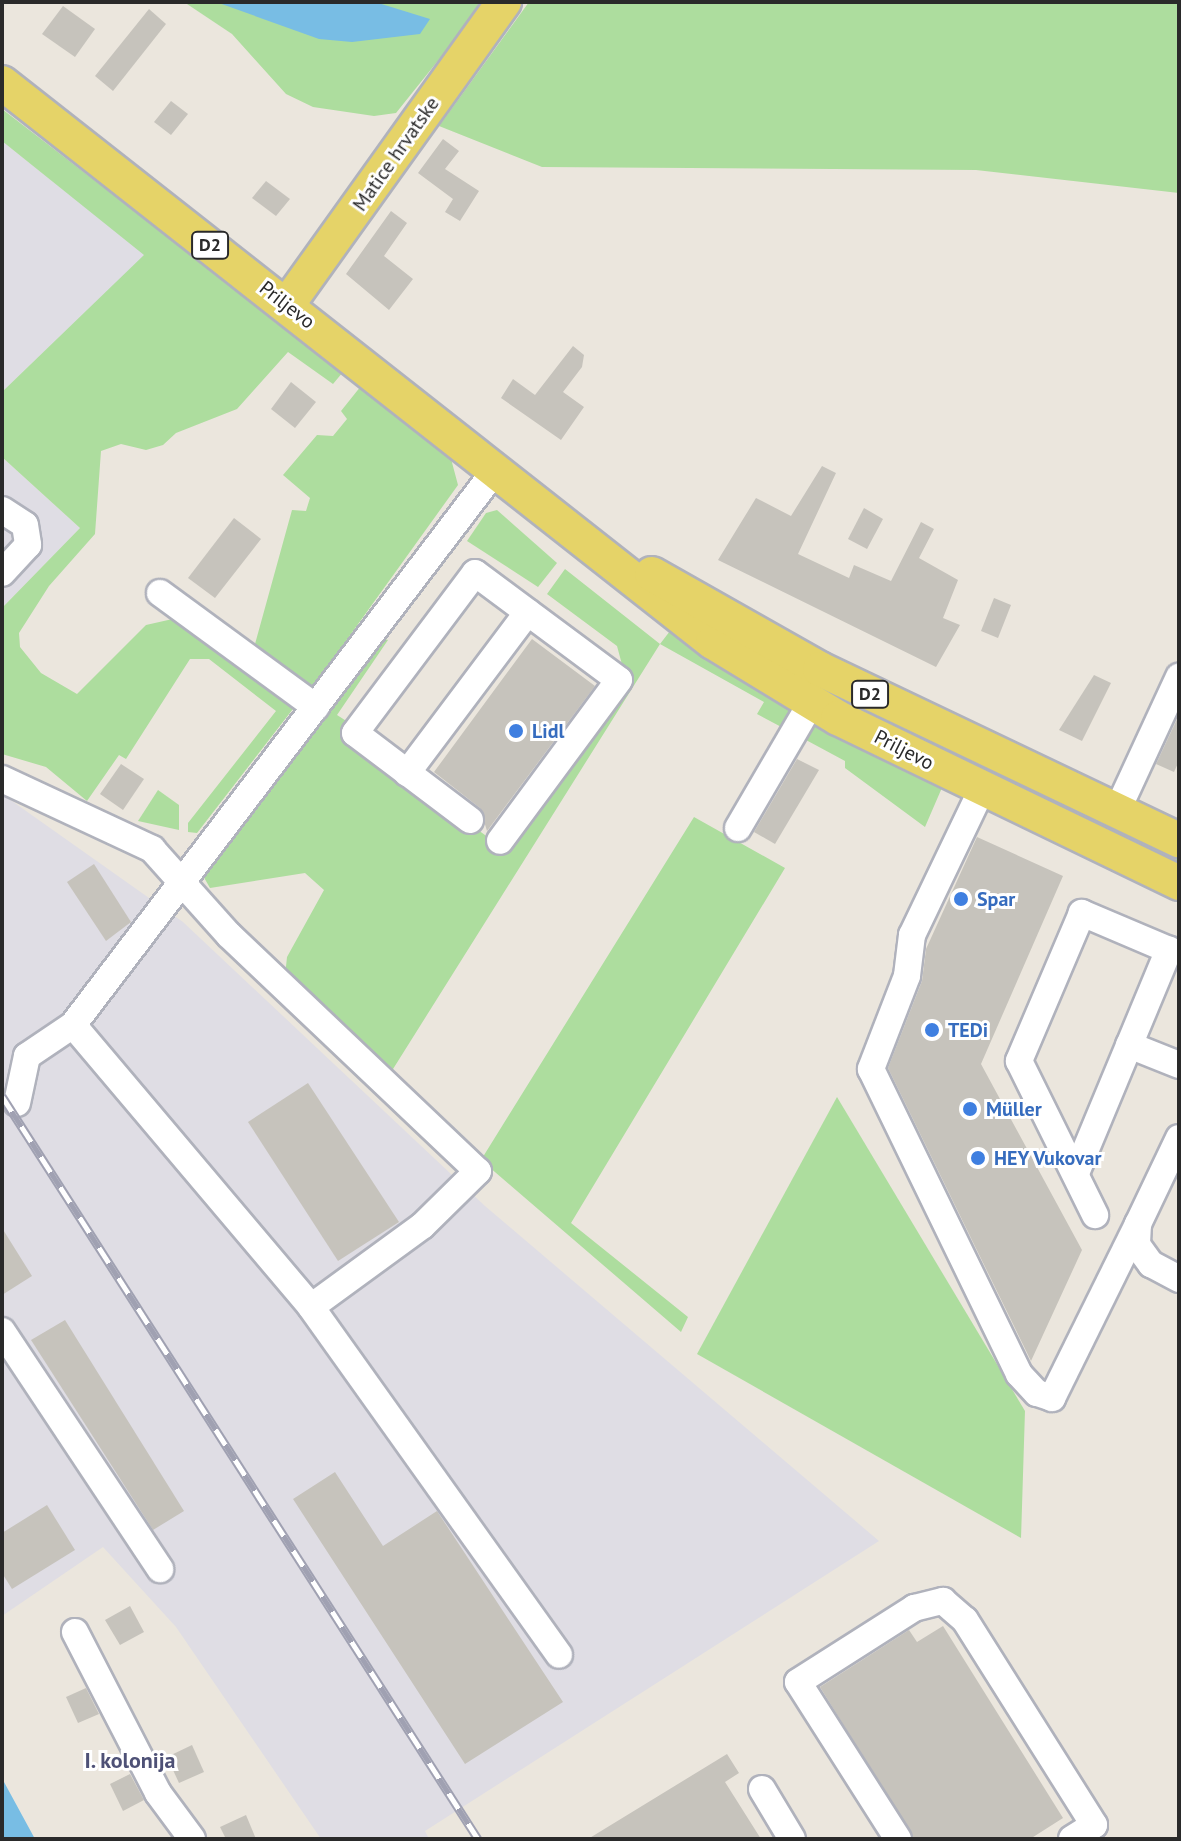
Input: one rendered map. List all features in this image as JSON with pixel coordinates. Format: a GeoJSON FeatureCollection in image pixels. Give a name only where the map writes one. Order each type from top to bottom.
{"type":"FeatureCollection","features":[{"type":"Feature","properties":{"kind":"main road","name":"Matice hrvatske"},"geometry":{"type":"LineString","coordinates":[[287,305],[504,2]]}},
{"type":"Feature","properties":{"kind":"main road","name":"Priljevo"},"geometry":{"type":"LineString","coordinates":[[2,83],[573,526],[677,617],[811,703],[1179,883]]}},
{"type":"Feature","properties":{"kind":"main road","name":"Priljevo"},"geometry":{"type":"LineString","coordinates":[[573,526],[820,669],[1179,840]]}},
{"type":"Feature","properties":{"kind":"street"},"geometry":{"type":"LineString","coordinates":[[17,1103],[27,1056],[73,1025],[497,468]]}},
{"type":"Feature","properties":{"kind":"street"},"geometry":{"type":"LineString","coordinates":[[2,510],[25,525],[28,545],[2,573]]}},
{"type":"Feature","properties":{"kind":"street"},"geometry":{"type":"LineString","coordinates":[[470,820],[355,733],[475,573],[619,680],[500,841]]}},
{"type":"Feature","properties":{"kind":"street"},"geometry":{"type":"LineString","coordinates":[[160,593],[316,707]]}},
{"type":"Feature","properties":{"kind":"street"},"geometry":{"type":"LineString","coordinates":[[407,773],[528,612]]}},
{"type":"Feature","properties":{"kind":"street"},"geometry":{"type":"LineString","coordinates":[[381,621],[418,649]]}},
{"type":"Feature","properties":{"kind":"street"},"geometry":{"type":"LineString","coordinates":[[1117,811],[1179,677]]}},
{"type":"Feature","properties":{"kind":"street"},"geometry":{"type":"LineString","coordinates":[[738,828],[811,703]]}},
{"type":"Feature","properties":{"kind":"street"},"geometry":{"type":"LineString","coordinates":[[2,779],[152,849],[183,878],[229,935],[478,1171],[422,1226],[311,1307]]}},
{"type":"Feature","properties":{"kind":"street"},"geometry":{"type":"LineString","coordinates":[[982,789],[912,935],[907,976],[871,1069],[1019,1374],[1052,1398],[1179,1138]]}},
{"type":"Feature","properties":{"kind":"street"},"geometry":{"type":"LineString","coordinates":[[1076,1173],[1169,950],[1082,913],[1019,1061],[1095,1215]]}},
{"type":"Feature","properties":{"kind":"street"},"geometry":{"type":"LineString","coordinates":[[73,1025],[311,1307],[559,1655]]}},
{"type":"Feature","properties":{"kind":"street"},"geometry":{"type":"LineString","coordinates":[[1129,1045],[1179,1065]]}},
{"type":"Feature","properties":{"kind":"street"},"geometry":{"type":"LineString","coordinates":[[1138,1224],[1137,1245],[1151,1264],[1179,1279]]}},
{"type":"Feature","properties":{"kind":"street"},"geometry":{"type":"LineString","coordinates":[[4,1338],[160,1569]]}},
{"type":"Feature","properties":{"kind":"street"},"geometry":{"type":"LineString","coordinates":[[898,1839],[798,1682],[914,1608],[943,1601],[965,1620],[1094,1825],[1072,1839]]}},
{"type":"Feature","properties":{"kind":"street"},"geometry":{"type":"LineString","coordinates":[[75,1632],[158,1793],[192,1839]]}},
{"type":"Feature","properties":{"kind":"street"},"geometry":{"type":"LineString","coordinates":[[762,1789],[792,1839]]}},
{"type":"Feature","properties":{"kind":"shaded area"},"geometry":{"type":"Polygon","coordinates":[[[2,141],[145,255],[2,392],[2,141]]]}},
{"type":"Feature","properties":{"kind":"shaded area"},"geometry":{"type":"Polygon","coordinates":[[[2,457],[80,528],[2,608],[2,457]]]}},
{"type":"Feature","properties":{"kind":"shaded area"},"geometry":{"type":"Polygon","coordinates":[[[2,794],[183,922],[485,1206],[879,1541],[425,1831],[429,1839],[321,1839],[176,1627],[103,1547],[2,1616],[2,794]]]}},
{"type":"Feature","properties":{"kind":"green space"},"geometry":{"type":"Polygon","coordinates":[[[184,2],[485,2],[396,113],[374,116],[313,107],[286,94],[232,34],[184,2]]]}},
{"type":"Feature","properties":{"kind":"green space"},"geometry":{"type":"Polygon","coordinates":[[[529,2],[1179,2],[1179,193],[976,170],[542,167],[439,126],[529,2]]]}},
{"type":"Feature","properties":{"kind":"green space"},"geometry":{"type":"Polygon","coordinates":[[[2,109],[343,372],[333,384],[288,352],[237,409],[176,433],[163,445],[146,450],[121,444],[101,451],[95,534],[49,586],[19,633],[20,647],[41,673],[77,694],[146,625],[177,618],[296,705],[197,833],[188,832],[188,823],[276,711],[209,659],[190,659],[126,759],[119,755],[87,801],[46,767],[2,754],[2,608],[80,528],[2,457],[2,392],[144,255],[2,141],[2,109]]]}},
{"type":"Feature","properties":{"kind":"green space"},"geometry":{"type":"Polygon","coordinates":[[[361,386],[450,455],[458,485],[310,691],[255,644],[292,510],[306,511],[310,498],[283,475],[317,435],[333,436],[347,419],[341,411],[361,386]]]}},
{"type":"Feature","properties":{"kind":"green space"},"geometry":{"type":"Polygon","coordinates":[[[497,510],[557,563],[538,587],[467,541],[486,513],[497,510]]]}},
{"type":"Feature","properties":{"kind":"green space"},"geometry":{"type":"Polygon","coordinates":[[[565,569],[660,644],[388,1077],[285,976],[287,957],[324,890],[305,873],[210,888],[202,874],[379,637],[388,640],[337,715],[351,724],[354,740],[507,851],[627,683],[617,646],[547,594],[565,569]]]}},
{"type":"Feature","properties":{"kind":"green space"},"geometry":{"type":"Polygon","coordinates":[[[670,631],[795,710],[787,730],[757,714],[764,702],[660,644],[670,631]]]}},
{"type":"Feature","properties":{"kind":"green space"},"geometry":{"type":"Polygon","coordinates":[[[818,719],[944,783],[925,827],[845,768],[845,761],[806,740],[818,719]]]}},
{"type":"Feature","properties":{"kind":"green space"},"geometry":{"type":"Polygon","coordinates":[[[974,755],[1179,851],[1179,871],[968,770],[974,755]]]}},
{"type":"Feature","properties":{"kind":"green space"},"geometry":{"type":"Polygon","coordinates":[[[158,790],[179,805],[179,830],[138,821],[158,790]]]}},
{"type":"Feature","properties":{"kind":"green space"},"geometry":{"type":"Polygon","coordinates":[[[694,817],[785,868],[571,1223],[688,1317],[681,1332],[481,1160],[694,817]]]}},
{"type":"Feature","properties":{"kind":"green space"},"geometry":{"type":"Polygon","coordinates":[[[837,1097],[1025,1411],[1021,1538],[697,1354],[837,1097]]]}},
{"type":"Feature","properties":{"kind":"water"},"geometry":{"type":"Polygon","coordinates":[[[216,2],[375,2],[430,19],[420,34],[352,42],[319,39],[216,2]]]}},
{"type":"Feature","properties":{"kind":"water"},"geometry":{"type":"Polygon","coordinates":[[[2,1778],[4,1782],[35,1839],[2,1839],[2,1778]]]}},
{"type":"Feature","properties":{"kind":"building"},"geometry":{"type":"Polygon","coordinates":[[[63,6],[95,29],[75,57],[42,34],[63,6]]]}},
{"type":"Feature","properties":{"kind":"building"},"geometry":{"type":"Polygon","coordinates":[[[149,9],[166,24],[113,91],[95,76],[149,9]]]}},
{"type":"Feature","properties":{"kind":"building"},"geometry":{"type":"Polygon","coordinates":[[[171,101],[188,114],[171,135],[154,122],[171,101]]]}},
{"type":"Feature","properties":{"kind":"building"},"geometry":{"type":"Polygon","coordinates":[[[443,139],[459,151],[445,169],[479,191],[460,221],[445,212],[453,199],[418,173],[443,139]]]}},
{"type":"Feature","properties":{"kind":"building"},"geometry":{"type":"Polygon","coordinates":[[[266,181],[290,199],[276,216],[252,198],[266,181]]]}},
{"type":"Feature","properties":{"kind":"building"},"geometry":{"type":"Polygon","coordinates":[[[391,211],[407,223],[384,256],[413,279],[389,310],[346,274],[391,211]]]}},
{"type":"Feature","properties":{"kind":"building"},"geometry":{"type":"Polygon","coordinates":[[[573,346],[584,355],[582,367],[563,392],[584,407],[561,440],[501,398],[513,379],[535,395],[573,346]]]}},
{"type":"Feature","properties":{"kind":"building"},"geometry":{"type":"Polygon","coordinates":[[[291,382],[316,402],[295,428],[271,409],[291,382]]]}},
{"type":"Feature","properties":{"kind":"building"},"geometry":{"type":"Polygon","coordinates":[[[822,466],[836,473],[798,554],[849,578],[854,565],[891,581],[921,522],[934,529],[919,558],[958,580],[943,618],[960,625],[936,667],[718,560],[756,498],[791,516],[822,466]]]}},
{"type":"Feature","properties":{"kind":"building"},"geometry":{"type":"Polygon","coordinates":[[[864,508],[883,519],[867,549],[848,539],[864,508]]]}},
{"type":"Feature","properties":{"kind":"building"},"geometry":{"type":"Polygon","coordinates":[[[234,518],[261,539],[215,598],[188,578],[234,518]]]}},
{"type":"Feature","properties":{"kind":"building"},"geometry":{"type":"Polygon","coordinates":[[[994,598],[1011,605],[998,638],[981,631],[994,598]]]}},
{"type":"Feature","properties":{"kind":"building","name":"Lidl"},"geometry":{"type":"Polygon","coordinates":[[[532,639],[595,686],[487,831],[480,808],[434,772],[532,639]]]}},
{"type":"Feature","properties":{"kind":"building"},"geometry":{"type":"Polygon","coordinates":[[[1094,675],[1111,683],[1082,741],[1059,730],[1094,675]]]}},
{"type":"Feature","properties":{"kind":"building"},"geometry":{"type":"Polygon","coordinates":[[[1179,715],[1179,761],[1174,772],[1156,764],[1179,715]]]}},
{"type":"Feature","properties":{"kind":"building"},"geometry":{"type":"Polygon","coordinates":[[[797,759],[819,770],[775,844],[754,832],[797,759]]]}},
{"type":"Feature","properties":{"kind":"building"},"geometry":{"type":"Polygon","coordinates":[[[121,764],[144,779],[123,810],[100,794],[121,764]]]}},
{"type":"Feature","properties":{"kind":"building","name":"HEY Vukovar"},"geometry":{"type":"Polygon","coordinates":[[[977,837],[1063,876],[981,1064],[1082,1250],[1031,1361],[888,1068],[922,981],[926,949],[977,837]]]}},
{"type":"Feature","properties":{"kind":"building"},"geometry":{"type":"Polygon","coordinates":[[[94,864],[131,922],[106,941],[67,882],[94,864]]]}},
{"type":"Feature","properties":{"kind":"building"},"geometry":{"type":"Polygon","coordinates":[[[308,1083],[399,1222],[338,1261],[248,1122],[308,1083]]]}},
{"type":"Feature","properties":{"kind":"building"},"geometry":{"type":"Polygon","coordinates":[[[2,1228],[32,1276],[2,1295],[2,1228]]]}},
{"type":"Feature","properties":{"kind":"building"},"geometry":{"type":"Polygon","coordinates":[[[65,1320],[184,1511],[153,1530],[31,1340],[65,1320]]]}},
{"type":"Feature","properties":{"kind":"building"},"geometry":{"type":"Polygon","coordinates":[[[335,1472],[383,1546],[437,1511],[563,1702],[465,1764],[293,1499],[335,1472]]]}},
{"type":"Feature","properties":{"kind":"building"},"geometry":{"type":"Polygon","coordinates":[[[47,1505],[75,1550],[12,1589],[2,1573],[2,1533],[47,1505]]]}},
{"type":"Feature","properties":{"kind":"building"},"geometry":{"type":"Polygon","coordinates":[[[130,1606],[144,1632],[120,1645],[105,1620],[130,1606]]]}},
{"type":"Feature","properties":{"kind":"building"},"geometry":{"type":"Polygon","coordinates":[[[943,1626],[1063,1818],[1030,1839],[914,1839],[820,1687],[909,1630],[917,1642],[943,1626]]]}},
{"type":"Feature","properties":{"kind":"building"},"geometry":{"type":"Polygon","coordinates":[[[86,1688],[99,1714],[78,1723],[66,1697],[86,1688]]]}},
{"type":"Feature","properties":{"kind":"building"},"geometry":{"type":"Polygon","coordinates":[[[192,1745],[204,1772],[179,1783],[167,1757],[192,1745]]]}},
{"type":"Feature","properties":{"kind":"building"},"geometry":{"type":"Polygon","coordinates":[[[727,1754],[739,1773],[725,1782],[761,1839],[588,1839],[727,1754]]]}},
{"type":"Feature","properties":{"kind":"building"},"geometry":{"type":"Polygon","coordinates":[[[130,1774],[144,1800],[123,1811],[110,1784],[130,1774]]]}},
{"type":"Feature","properties":{"kind":"building"},"geometry":{"type":"Polygon","coordinates":[[[246,1815],[256,1839],[226,1839],[220,1827],[246,1815]]]}},
{"type":"Feature","properties":{"kind":"railway"},"geometry":{"type":"LineString","coordinates":[[2,1096],[478,1839]]}},
{"type":"Feature","properties":{"kind":"place","name":"Lidl"},"geometry":{"type":"Point","coordinates":[516,731]}},
{"type":"Feature","properties":{"kind":"place","name":"Spar"},"geometry":{"type":"Point","coordinates":[961,899]}},
{"type":"Feature","properties":{"kind":"place","name":"TEDi"},"geometry":{"type":"Point","coordinates":[932,1030]}},
{"type":"Feature","properties":{"kind":"place","name":"Müller"},"geometry":{"type":"Point","coordinates":[970,1109]}},
{"type":"Feature","properties":{"kind":"place","name":"HEY Vukovar"},"geometry":{"type":"Point","coordinates":[978,1158]}},
{"type":"Feature","properties":{"kind":"district","name":"I. kolonija"},"geometry":{"type":"Point","coordinates":[130,1761]}}]}
